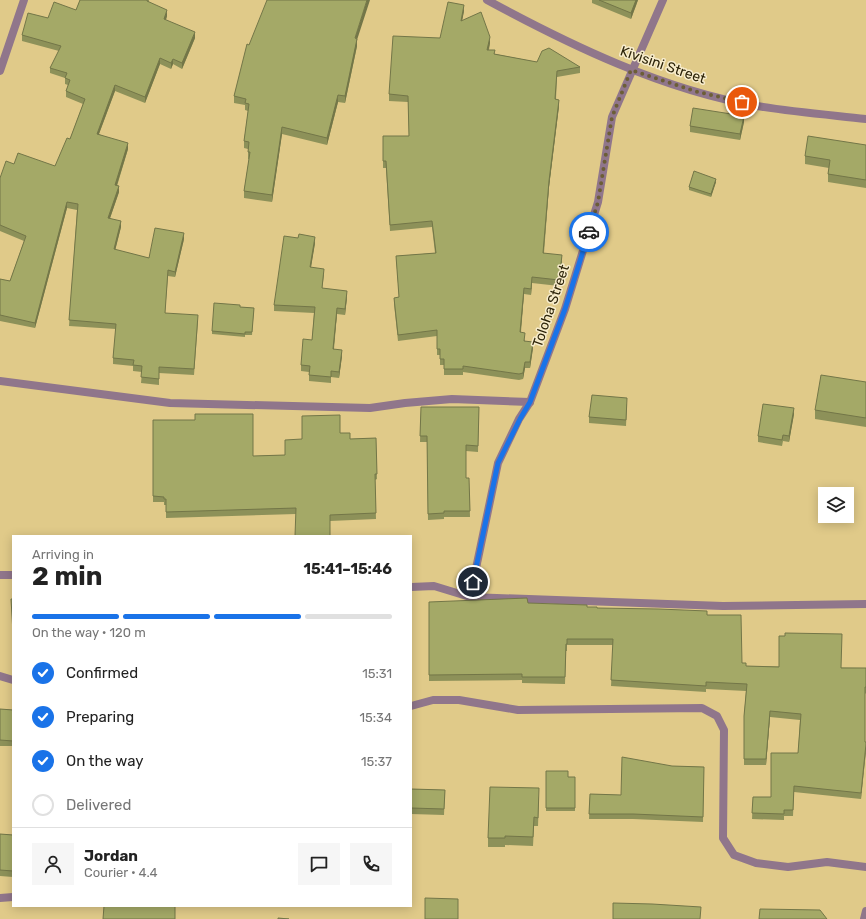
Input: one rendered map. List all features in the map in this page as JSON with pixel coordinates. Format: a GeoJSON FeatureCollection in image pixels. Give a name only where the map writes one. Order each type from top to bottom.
{"type":"FeatureCollection","features":[{"type":"Feature","properties":{"kind":"street"},"geometry":{"type":"LineString","coordinates":[[0,71],[24,0]]}},
{"type":"Feature","properties":{"kind":"street","name":"Kivisini Street"},"geometry":{"type":"LineString","coordinates":[[487,0],[631,70],[698,92],[757,106],[866,119]]}},
{"type":"Feature","properties":{"kind":"street","name":"Toloha Street"},"geometry":{"type":"LineString","coordinates":[[470,597],[498,463],[530,402],[565,309],[596,210],[612,117],[662,0]]}},
{"type":"Feature","properties":{"kind":"street"},"geometry":{"type":"LineString","coordinates":[[0,381],[170,403],[370,408],[452,399],[530,402]]}},
{"type":"Feature","properties":{"kind":"street"},"geometry":{"type":"LineString","coordinates":[[0,575],[12,576]]}},
{"type":"Feature","properties":{"kind":"street"},"geometry":{"type":"LineString","coordinates":[[412,587],[434,586],[470,597],[723,606],[866,604]]}},
{"type":"Feature","properties":{"kind":"street"},"geometry":{"type":"LineString","coordinates":[[0,676],[12,680]]}},
{"type":"Feature","properties":{"kind":"street"},"geometry":{"type":"LineString","coordinates":[[412,706],[433,700],[459,700],[518,710],[702,708],[717,716],[724,730],[723,838],[734,855],[756,863],[788,867],[827,862],[866,867]]}},
{"type":"Feature","properties":{"kind":"street"},"geometry":{"type":"LineString","coordinates":[[0,898],[12,897]]}},
{"type":"Feature","properties":{"kind":"street"},"geometry":{"type":"LineString","coordinates":[[864,919],[866,911]]}},
{"type":"Feature","properties":{"kind":"building"},"geometry":{"type":"Polygon","coordinates":[[[80,0],[147,0],[167,10],[164,19],[195,32],[182,63],[173,59],[171,63],[160,58],[145,97],[115,85],[97,134],[128,143],[115,185],[119,186],[108,218],[121,221],[114,249],[149,258],[155,228],[184,233],[175,272],[168,270],[165,313],[198,315],[194,369],[159,367],[159,379],[141,377],[142,366],[133,365],[134,360],[113,358],[116,324],[69,320],[78,204],[67,202],[35,323],[0,315],[0,279],[10,281],[26,236],[0,225],[0,178],[6,161],[14,164],[18,153],[55,166],[67,138],[70,139],[85,99],[66,91],[70,80],[65,78],[67,73],[50,68],[61,46],[22,35],[28,13],[48,18],[54,2],[76,10],[80,0]]]}},
{"type":"Feature","properties":{"kind":"building"},"geometry":{"type":"Polygon","coordinates":[[[267,0],[367,0],[355,38],[357,39],[345,96],[338,95],[327,138],[282,127],[272,195],[244,191],[250,152],[248,152],[249,142],[244,141],[249,104],[245,103],[246,99],[234,96],[247,44],[249,45],[267,0]]]}},
{"type":"Feature","properties":{"kind":"building"},"geometry":{"type":"Polygon","coordinates":[[[599,0],[636,0],[631,13],[599,0]]]}},
{"type":"Feature","properties":{"kind":"building"},"geometry":{"type":"Polygon","coordinates":[[[448,2],[464,5],[461,21],[481,12],[490,37],[487,50],[495,50],[494,54],[537,62],[542,51],[549,48],[580,67],[557,71],[555,99],[559,100],[549,181],[543,253],[562,255],[559,280],[532,277],[531,289],[524,288],[520,332],[525,333],[524,341],[533,342],[530,362],[525,362],[523,373],[519,374],[463,366],[463,369],[444,369],[444,359],[440,359],[440,349],[437,349],[437,330],[398,335],[394,298],[399,297],[396,256],[436,253],[432,221],[390,225],[386,161],[383,161],[383,136],[409,136],[408,96],[389,94],[393,36],[440,38],[448,2]]]}},
{"type":"Feature","properties":{"kind":"building"},"geometry":{"type":"Polygon","coordinates":[[[693,108],[744,116],[740,134],[690,126],[693,108]]]}},
{"type":"Feature","properties":{"kind":"building"},"geometry":{"type":"Polygon","coordinates":[[[808,136],[866,145],[866,180],[828,174],[830,160],[805,156],[808,136]]]}},
{"type":"Feature","properties":{"kind":"building"},"geometry":{"type":"Polygon","coordinates":[[[694,171],[716,179],[711,194],[689,187],[694,171]]]}},
{"type":"Feature","properties":{"kind":"building"},"geometry":{"type":"Polygon","coordinates":[[[299,234],[315,237],[310,267],[324,269],[322,288],[347,291],[345,309],[337,308],[333,349],[342,350],[339,372],[331,371],[331,377],[309,375],[310,366],[301,365],[303,339],[312,340],[315,307],[274,305],[284,236],[298,238],[299,234]]]}},
{"type":"Feature","properties":{"kind":"building"},"geometry":{"type":"Polygon","coordinates":[[[214,303],[240,305],[240,307],[254,308],[252,332],[245,332],[245,334],[212,331],[214,303]]]}},
{"type":"Feature","properties":{"kind":"building"},"geometry":{"type":"Polygon","coordinates":[[[821,375],[866,382],[866,418],[815,410],[821,375]]]}},
{"type":"Feature","properties":{"kind":"building"},"geometry":{"type":"Polygon","coordinates":[[[592,395],[627,398],[626,420],[589,417],[592,395]]]}},
{"type":"Feature","properties":{"kind":"building"},"geometry":{"type":"Polygon","coordinates":[[[763,404],[794,408],[789,436],[783,435],[782,440],[758,436],[763,404]]]}},
{"type":"Feature","properties":{"kind":"building"},"geometry":{"type":"Polygon","coordinates":[[[421,407],[479,407],[478,446],[466,445],[466,478],[469,478],[470,511],[444,511],[444,513],[428,514],[427,436],[420,436],[421,407]]]}},
{"type":"Feature","properties":{"kind":"building"},"geometry":{"type":"Polygon","coordinates":[[[195,414],[253,414],[253,456],[285,455],[285,440],[302,439],[302,416],[340,415],[340,433],[350,433],[350,439],[376,438],[376,513],[330,515],[330,535],[295,535],[296,508],[166,512],[166,499],[164,499],[164,497],[153,496],[153,420],[195,420],[195,414]]]}},
{"type":"Feature","properties":{"kind":"building"},"geometry":{"type":"Polygon","coordinates":[[[527,598],[528,603],[587,605],[587,607],[597,608],[707,611],[707,615],[741,615],[742,663],[746,663],[746,666],[779,667],[779,636],[785,636],[785,633],[842,634],[841,668],[866,668],[866,744],[861,793],[794,786],[793,810],[784,810],[784,814],[752,813],[753,797],[771,797],[771,753],[798,753],[801,714],[770,711],[766,759],[744,759],[744,716],[747,684],[706,682],[706,686],[611,680],[613,639],[567,639],[565,677],[522,677],[522,674],[429,675],[429,602],[527,598]]]}},
{"type":"Feature","properties":{"kind":"building"},"geometry":{"type":"Polygon","coordinates":[[[0,709],[12,710],[12,741],[0,740],[0,709]]]}},
{"type":"Feature","properties":{"kind":"building"},"geometry":{"type":"Polygon","coordinates":[[[622,757],[672,766],[704,767],[703,817],[589,814],[590,794],[621,795],[622,757]]]}},
{"type":"Feature","properties":{"kind":"building"},"geometry":{"type":"Polygon","coordinates":[[[546,771],[568,771],[568,777],[575,777],[575,808],[546,808],[546,771]]]}},
{"type":"Feature","properties":{"kind":"building"},"geometry":{"type":"Polygon","coordinates":[[[490,787],[539,788],[538,818],[534,817],[533,837],[505,836],[505,838],[488,838],[490,787]]]}},
{"type":"Feature","properties":{"kind":"building"},"geometry":{"type":"Polygon","coordinates":[[[412,789],[445,790],[444,809],[412,808],[412,789]]]}},
{"type":"Feature","properties":{"kind":"building"},"geometry":{"type":"Polygon","coordinates":[[[0,834],[12,835],[12,871],[0,870],[0,834]]]}},
{"type":"Feature","properties":{"kind":"building"},"geometry":{"type":"Polygon","coordinates":[[[425,898],[458,899],[458,919],[425,919],[425,898]]]}},
{"type":"Feature","properties":{"kind":"building"},"geometry":{"type":"Polygon","coordinates":[[[613,903],[701,907],[700,919],[613,919],[613,903]]]}},
{"type":"Feature","properties":{"kind":"building"},"geometry":{"type":"Polygon","coordinates":[[[104,907],[175,907],[175,919],[103,919],[104,907]]]}},
{"type":"Feature","properties":{"kind":"building"},"geometry":{"type":"Polygon","coordinates":[[[760,909],[820,910],[827,919],[759,919],[760,909]]]}},
{"type":"Feature","properties":{"kind":"way so far"},"geometry":{"type":"LineString","coordinates":[[589,232],[598,202],[612,117],[631,70],[698,92],[742,102]]}},
{"type":"Feature","properties":{"kind":"route"},"geometry":{"type":"LineString","coordinates":[[473,582],[498,463],[530,402],[565,309],[589,232]]}}]}
